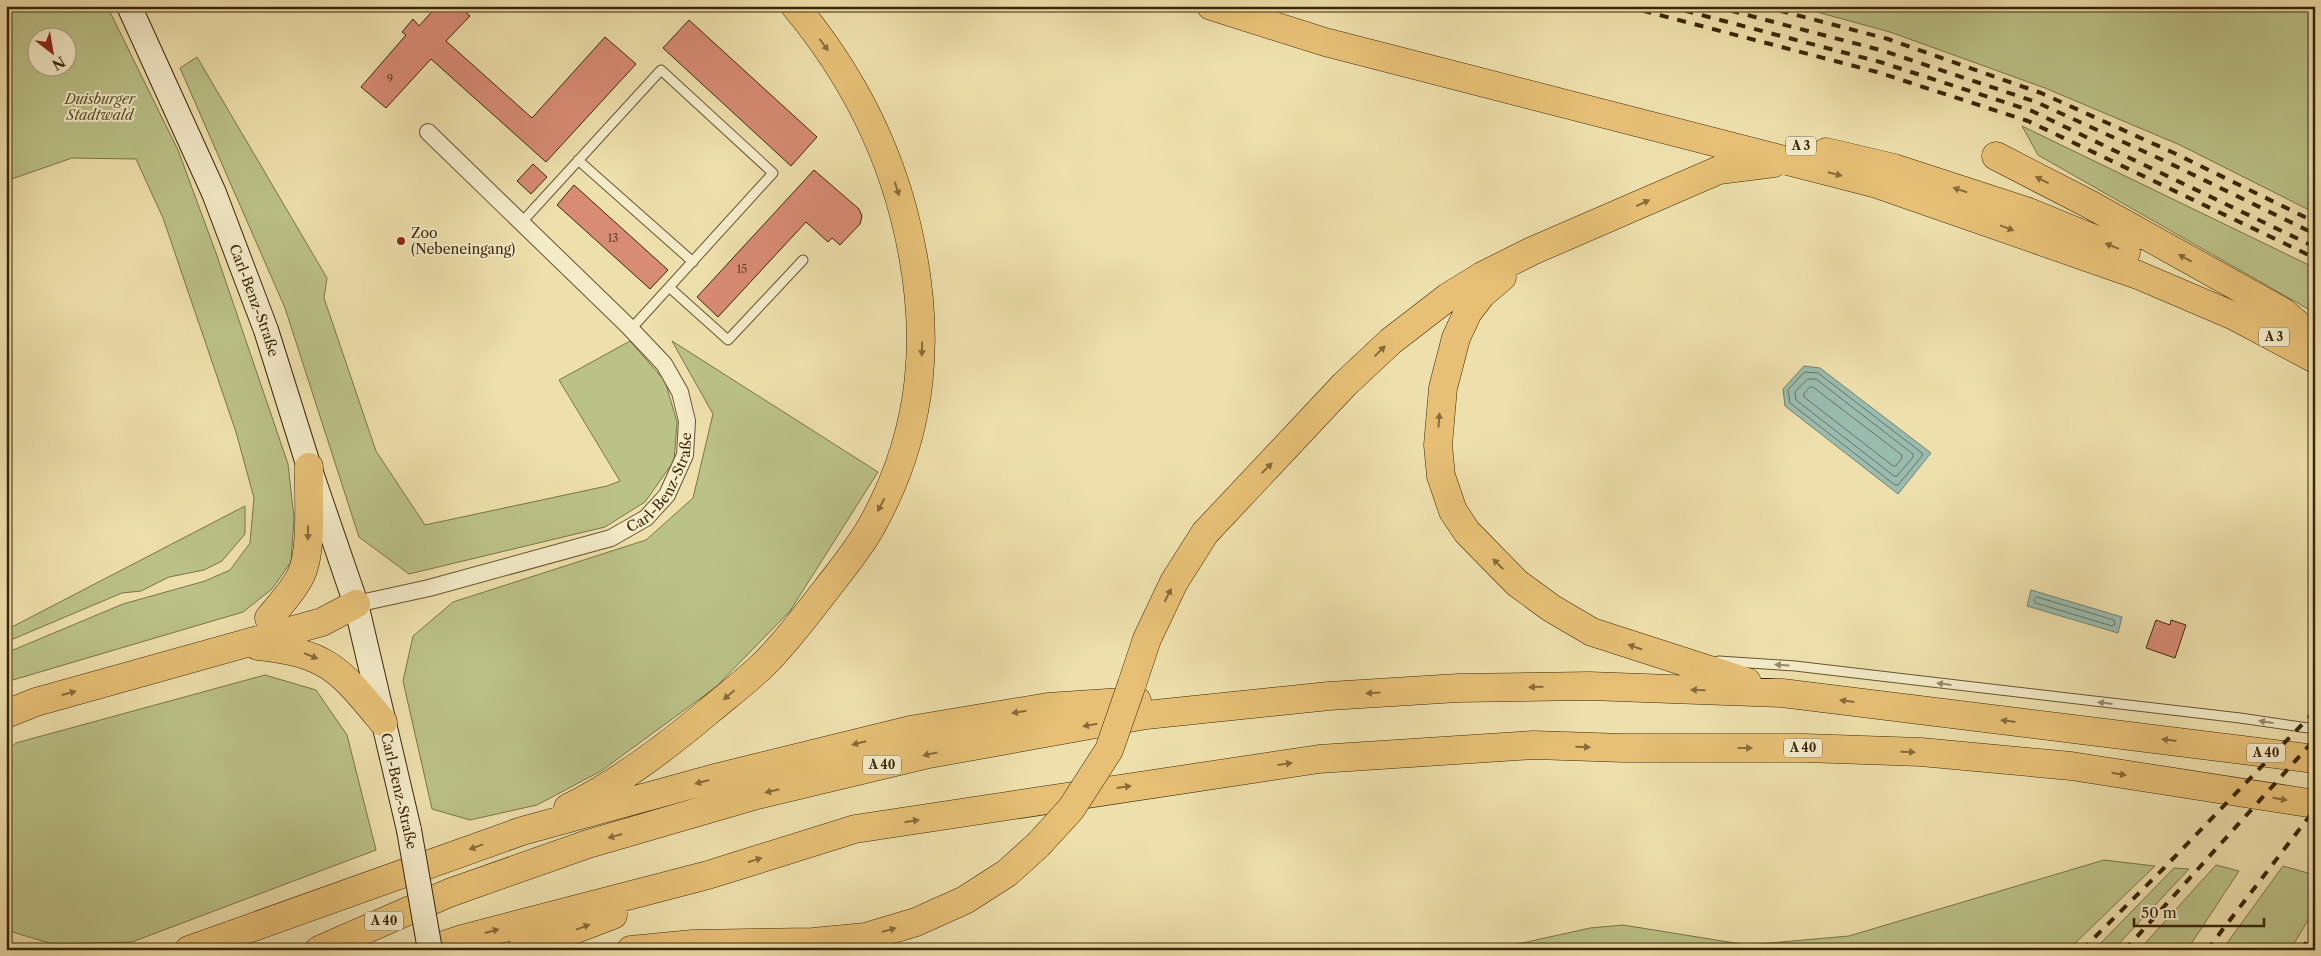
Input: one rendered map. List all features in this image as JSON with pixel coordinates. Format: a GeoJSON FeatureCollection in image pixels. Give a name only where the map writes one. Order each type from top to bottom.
{"type":"FeatureCollection","features":[{"type":"Feature","properties":{"kind":"highway"},"geometry":{"type":"LineString","coordinates":[[522,831],[587,799],[631,770],[685,730],[765,663],[855,552],[871,527],[887,495],[908,441],[919,387],[922,339],[919,293],[905,217],[885,156],[857,95],[829,52],[795,6]]}},
{"type":"Feature","properties":{"kind":"highway","name":"A 3"},"geometry":{"type":"LineString","coordinates":[[1211,6],[1325,42],[1877,184],[2138,275],[2234,316],[2315,359]]}},
{"type":"Feature","properties":{"kind":"highway","name":"A 3"},"geometry":{"type":"LineString","coordinates":[[1267,6],[1338,27],[1582,92],[1904,171],[2026,211],[2148,260],[2315,340]]}},
{"type":"Feature","properties":{"kind":"highway"},"geometry":{"type":"LineString","coordinates":[[1996,156],[2091,205],[2283,312],[2315,340]]}},
{"type":"Feature","properties":{"kind":"highway"},"geometry":{"type":"LineString","coordinates":[[631,950],[693,944],[813,942],[866,936],[916,922],[965,900],[1007,873],[1038,845],[1071,809],[1109,750],[1132,684],[1141,639],[1205,533],[1344,384],[1391,340],[1458,304],[1506,263],[1573,238],[1599,223],[1719,170],[1788,162]]}},
{"type":"Feature","properties":{"kind":"highway"},"geometry":{"type":"LineString","coordinates":[[1458,304],[1439,418],[1438,445],[1441,476],[1453,511],[1467,532],[1495,562],[1532,596],[1592,632],[1668,658],[1782,693]]}},
{"type":"Feature","properties":{"kind":"highway"},"geometry":{"type":"LineString","coordinates":[[268,618],[289,594],[301,574],[307,556],[309,467]]}},
{"type":"Feature","properties":{"kind":"highway"},"geometry":{"type":"LineString","coordinates":[[6,695],[15,690],[268,618],[318,606],[356,604]]}},
{"type":"Feature","properties":{"kind":"highway"},"geometry":{"type":"LineString","coordinates":[[6,714],[36,702],[322,622],[356,604]]}},
{"type":"Feature","properties":{"kind":"highway"},"geometry":{"type":"LineString","coordinates":[[246,644],[285,648],[308,654],[325,662],[347,679],[383,722]]}},
{"type":"Feature","properties":{"kind":"highway","name":"A 40"},"geometry":{"type":"LineString","coordinates":[[319,950],[448,893],[588,844],[753,796],[930,754],[1146,714],[1329,696],[1458,688],[1589,686],[1782,693],[2315,760]]}},
{"type":"Feature","properties":{"kind":"highway"},"geometry":{"type":"LineString","coordinates":[[189,950],[522,831],[719,777],[920,728],[1048,707],[1250,691],[1329,696]]}},
{"type":"Feature","properties":{"kind":"highway","name":"A 40"},"geometry":{"type":"LineString","coordinates":[[429,950],[462,939],[708,875],[855,830],[1319,759],[1534,745],[1624,748],[1805,748],[1921,752],[2071,766],[2315,804]]}},
{"type":"Feature","properties":{"kind":"highway"},"geometry":{"type":"LineString","coordinates":[[521,950],[588,925],[708,875]]}},
{"type":"Feature","properties":{"kind":"highway"},"geometry":{"type":"LineString","coordinates":[[226,950],[306,909]]}},
{"type":"Feature","properties":{"kind":"main road","name":"Carl-Benz-Straße"},"geometry":{"type":"LineString","coordinates":[[128,6],[214,193],[266,330],[309,467],[356,604],[409,830],[429,950]]}},
{"type":"Feature","properties":{"kind":"street","name":"Carl-Benz-Straße"},"geometry":{"type":"LineString","coordinates":[[356,604],[428,588],[611,538],[646,518],[667,495],[686,455],[687,421],[680,392],[664,364],[631,329],[428,132]]}},
{"type":"Feature","properties":{"kind":"lane"},"geometry":{"type":"LineString","coordinates":[[521,223],[662,70],[773,172],[631,329]]}},
{"type":"Feature","properties":{"kind":"lane"},"geometry":{"type":"LineString","coordinates":[[578,160],[692,262]]}},
{"type":"Feature","properties":{"kind":"lane"},"geometry":{"type":"LineString","coordinates":[[670,288],[728,340],[803,260]]}},
{"type":"Feature","properties":{"kind":"lane"},"geometry":{"type":"LineString","coordinates":[[1668,658],[1795,666],[2240,718],[2315,729]]}},
{"type":"Feature","properties":{"kind":"green space","name":"Duisburger Stadtwald"},"geometry":{"type":"Polygon","coordinates":[[[6,6],[107,6],[178,150],[216,253],[288,464],[294,518],[291,562],[272,589],[243,612],[6,682],[6,653],[123,604],[205,581],[230,570],[250,543],[254,498],[236,432],[163,218],[136,159],[72,158],[6,181],[6,6]]]}},
{"type":"Feature","properties":{"kind":"green space"},"geometry":{"type":"Polygon","coordinates":[[[1795,6],[2315,6],[2315,213],[2180,145],[2045,88],[1890,32],[1795,6]]]}},
{"type":"Feature","properties":{"kind":"green space"},"geometry":{"type":"Polygon","coordinates":[[[197,57],[327,278],[324,298],[376,451],[425,525],[607,486],[620,481],[559,380],[630,341],[665,381],[677,422],[674,461],[645,502],[605,527],[409,574],[359,537],[285,308],[180,68],[197,57]]]}},
{"type":"Feature","properties":{"kind":"green space"},"geometry":{"type":"Polygon","coordinates":[[[2022,126],[2315,268],[2315,313],[2038,155],[2022,126]]]}},
{"type":"Feature","properties":{"kind":"green space"},"geometry":{"type":"Polygon","coordinates":[[[672,341],[878,472],[790,611],[716,687],[601,771],[537,805],[470,820],[432,809],[403,681],[413,636],[453,602],[646,540],[693,498],[713,414],[672,341]]]}},
{"type":"Feature","properties":{"kind":"green space"},"geometry":{"type":"Polygon","coordinates":[[[245,506],[245,534],[222,561],[204,570],[169,577],[141,591],[122,593],[6,642],[6,630],[245,506]]]}},
{"type":"Feature","properties":{"kind":"green space"},"geometry":{"type":"Polygon","coordinates":[[[265,675],[316,690],[347,735],[376,850],[132,942],[52,944],[6,930],[6,752],[16,743],[265,675]]]}},
{"type":"Feature","properties":{"kind":"green space"},"geometry":{"type":"Polygon","coordinates":[[[2104,860],[2155,866],[2068,950],[1491,950],[1590,928],[1623,925],[1747,945],[1849,936],[2104,860]]]}},
{"type":"Feature","properties":{"kind":"green space"},"geometry":{"type":"Polygon","coordinates":[[[2216,865],[2239,871],[2187,950],[2139,950],[2216,865]]]}},
{"type":"Feature","properties":{"kind":"green space"},"geometry":{"type":"Polygon","coordinates":[[[2283,866],[2315,875],[2315,909],[2290,950],[2222,950],[2283,866]]]}},
{"type":"Feature","properties":{"kind":"green space"},"geometry":{"type":"Polygon","coordinates":[[[2174,868],[2189,869],[2113,950],[2094,950],[2174,868]]]}},
{"type":"Feature","properties":{"kind":"water"},"geometry":{"type":"Polygon","coordinates":[[[1804,366],[1820,368],[1931,453],[1898,494],[1785,406],[1783,389],[1804,366]]]}},
{"type":"Feature","properties":{"kind":"water"},"geometry":{"type":"Polygon","coordinates":[[[2031,590],[2122,617],[2118,633],[2027,606],[2031,590]]]}},
{"type":"Feature","properties":{"kind":"building"},"geometry":{"type":"Polygon","coordinates":[[[437,6],[459,6],[470,16],[446,41],[532,118],[605,37],[636,64],[546,162],[431,59],[386,108],[361,87],[406,35],[402,32],[413,19],[419,26],[437,6]]]}},
{"type":"Feature","properties":{"kind":"building"},"geometry":{"type":"Polygon","coordinates":[[[689,20],[817,137],[791,166],[663,48],[689,20]]]}},
{"type":"Feature","properties":{"kind":"building"},"geometry":{"type":"Polygon","coordinates":[[[533,164],[547,177],[531,194],[517,181],[533,164]]]}},
{"type":"Feature","properties":{"kind":"building"},"geometry":{"type":"Polygon","coordinates":[[[814,170],[859,209],[862,216],[860,224],[840,245],[832,238],[828,242],[806,222],[718,317],[697,297],[814,170]]]}},
{"type":"Feature","properties":{"kind":"building"},"geometry":{"type":"Polygon","coordinates":[[[574,185],[668,270],[650,289],[557,205],[574,185]]]}},
{"type":"Feature","properties":{"kind":"building"},"geometry":{"type":"Polygon","coordinates":[[[2156,620],[2170,625],[2171,620],[2186,625],[2175,658],[2146,648],[2156,620]]]}},
{"type":"Feature","properties":{"kind":"railway"},"geometry":{"type":"LineString","coordinates":[[1625,6],[1877,72],[2028,121],[2315,258]]}},
{"type":"Feature","properties":{"kind":"railway"},"geometry":{"type":"LineString","coordinates":[[1667,6],[1880,62],[2032,111],[2315,247]]}},
{"type":"Feature","properties":{"kind":"railway"},"geometry":{"type":"LineString","coordinates":[[1713,6],[1884,51],[2036,102],[2167,162],[2315,234]]}},
{"type":"Feature","properties":{"kind":"railway"},"geometry":{"type":"LineString","coordinates":[[1762,6],[1888,39],[2041,93],[2174,153],[2315,222]]}},
{"type":"Feature","properties":{"kind":"railway"},"geometry":{"type":"LineString","coordinates":[[2082,950],[2315,711]]}},
{"type":"Feature","properties":{"kind":"railway"},"geometry":{"type":"LineString","coordinates":[[2125,950],[2315,739]]}},
{"type":"Feature","properties":{"kind":"railway"},"geometry":{"type":"LineString","coordinates":[[2207,950],[2315,809]]}},
{"type":"Feature","properties":{"kind":"railway"},"geometry":{"type":"LineString","coordinates":[[2302,950],[2315,927]]}},
{"type":"Feature","properties":{"kind":"place","name":"Zoo (Nebeneingang)"},"geometry":{"type":"Point","coordinates":[401,241]}}]}
